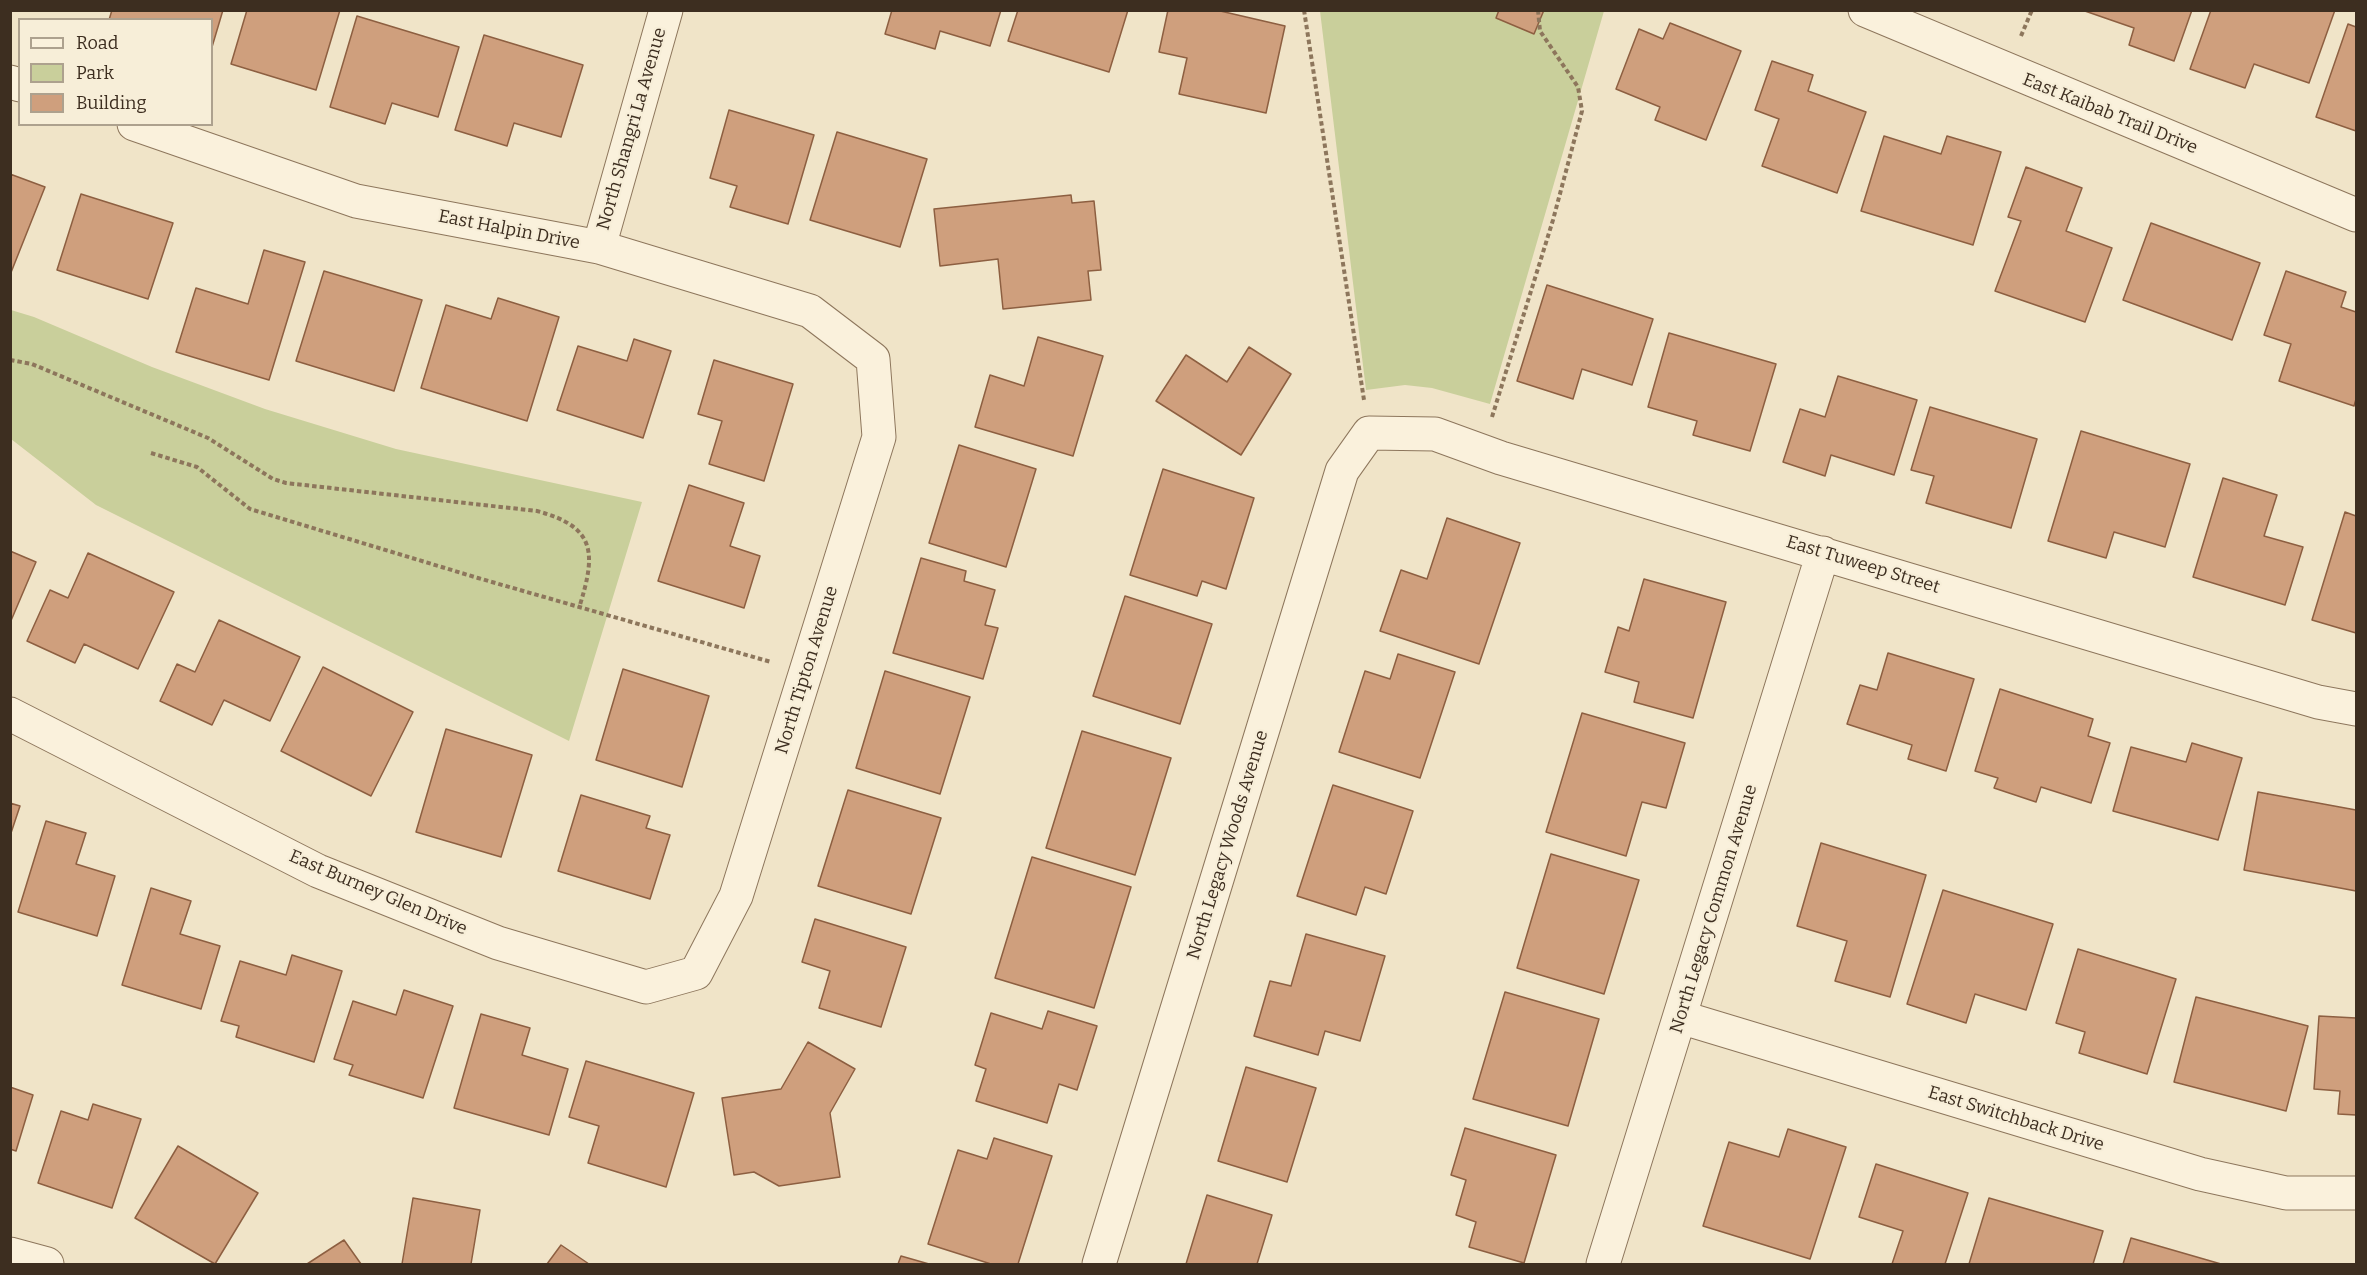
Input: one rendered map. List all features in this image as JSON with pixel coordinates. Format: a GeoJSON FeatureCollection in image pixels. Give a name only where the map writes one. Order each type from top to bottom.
{"type":"FeatureCollection","features":[{"type":"Feature","properties":{"kind":"street","name":"North Shangri La Avenue"},"geometry":{"type":"LineString","coordinates":[[599,247],[666,10]]}},
{"type":"Feature","properties":{"kind":"street","name":"East Kaibab Trail Drive"},"geometry":{"type":"LineString","coordinates":[[1865,10],[2356,215]]}},
{"type":"Feature","properties":{"kind":"street","name":"East Halpin Drive"},"geometry":{"type":"LineString","coordinates":[[140,126],[356,201],[599,247],[810,311],[873,359]]}},
{"type":"Feature","properties":{"kind":"street","name":"North Tipton Avenue"},"geometry":{"type":"LineString","coordinates":[[696,973],[736,897],[879,437],[873,359]]}},
{"type":"Feature","properties":{"kind":"street","name":"East Tuweep Street"},"geometry":{"type":"LineString","coordinates":[[1367,422],[1435,434],[1480,450],[2318,702],[2356,709]]}},
{"type":"Feature","properties":{"kind":"street","name":"North Legacy Woods Avenue"},"geometry":{"type":"LineString","coordinates":[[1099,1264],[1342,471],[1367,422]]}},
{"type":"Feature","properties":{"kind":"street","name":"North Legacy Common Avenue"},"geometry":{"type":"LineString","coordinates":[[1603,1264],[1822,553]]}},
{"type":"Feature","properties":{"kind":"street","name":"East Burney Glen Drive"},"geometry":{"type":"LineString","coordinates":[[10,714],[318,871],[498,944],[646,987],[696,973]]}},
{"type":"Feature","properties":{"kind":"street","name":"East Switchback Drive"},"geometry":{"type":"LineString","coordinates":[[1680,1017],[2200,1174],[2286,1193],[2356,1193]]}},
{"type":"Feature","properties":{"kind":"street"},"geometry":{"type":"LineString","coordinates":[[10,1254],[47,1264]]}},
{"type":"Feature","properties":{"kind":"path"},"geometry":{"type":"LineString","coordinates":[[1304,10],[1367,422]]}},
{"type":"Feature","properties":{"kind":"path"},"geometry":{"type":"LineString","coordinates":[[1480,450],[1532,287],[1582,111],[1578,87],[1540,31],[1538,10]]}},
{"type":"Feature","properties":{"kind":"path"},"geometry":{"type":"LineString","coordinates":[[2018,43],[2032,10]]}},
{"type":"Feature","properties":{"kind":"path"},"geometry":{"type":"LineString","coordinates":[[10,360],[32,364],[208,438],[273,479],[286,483],[537,511],[556,516],[574,526],[586,543],[590,559],[589,575],[579,608]]}},
{"type":"Feature","properties":{"kind":"path"},"geometry":{"type":"LineString","coordinates":[[151,453],[197,467],[250,509],[579,608],[806,672]]}},
{"type":"Feature","properties":{"kind":"green space"},"geometry":{"type":"Polygon","coordinates":[[[1320,11],[1604,11],[1490,404],[1432,388],[1405,385],[1366,390],[1320,11]]]}},
{"type":"Feature","properties":{"kind":"green space"},"geometry":{"type":"Polygon","coordinates":[[[11,310],[34,317],[152,367],[265,409],[396,449],[642,502],[569,741],[96,505],[11,439],[11,310]]]}},
{"type":"Feature","properties":{"kind":"building"},"geometry":{"type":"Polygon","coordinates":[[[112,10],[223,10],[213,44],[213,18],[110,18],[112,10]]]}},
{"type":"Feature","properties":{"kind":"building"},"geometry":{"type":"Polygon","coordinates":[[[247,10],[340,10],[316,90],[231,64],[247,10]]]}},
{"type":"Feature","properties":{"kind":"building"},"geometry":{"type":"Polygon","coordinates":[[[892,10],[1001,10],[990,46],[940,31],[935,49],[885,34],[892,10]]]}},
{"type":"Feature","properties":{"kind":"building"},"geometry":{"type":"Polygon","coordinates":[[[1018,10],[1128,10],[1109,72],[1008,41],[1018,10]]]}},
{"type":"Feature","properties":{"kind":"building"},"geometry":{"type":"Polygon","coordinates":[[[1168,10],[1216,10],[1285,26],[1266,113],[1179,94],[1187,58],[1159,52],[1168,10]]]}},
{"type":"Feature","properties":{"kind":"building"},"geometry":{"type":"Polygon","coordinates":[[[1499,10],[1544,10],[1534,34],[1496,18],[1499,10]]]}},
{"type":"Feature","properties":{"kind":"building"},"geometry":{"type":"Polygon","coordinates":[[[2082,10],[2192,10],[2174,61],[2129,45],[2134,28],[2082,10]]]}},
{"type":"Feature","properties":{"kind":"building"},"geometry":{"type":"Polygon","coordinates":[[[2211,10],[2335,10],[2309,83],[2254,64],[2245,88],[2190,69],[2211,10]]]}},
{"type":"Feature","properties":{"kind":"building"},"geometry":{"type":"Polygon","coordinates":[[[357,16],[459,47],[438,117],[392,103],[385,124],[330,107],[357,16]]]}},
{"type":"Feature","properties":{"kind":"building"},"geometry":{"type":"Polygon","coordinates":[[[1670,23],[1741,51],[1706,140],[1655,120],[1660,107],[1616,89],[1639,29],[1663,39],[1670,23]]]}},
{"type":"Feature","properties":{"kind":"building"},"geometry":{"type":"Polygon","coordinates":[[[2348,24],[2356,27],[2356,131],[2316,117],[2348,24]]]}},
{"type":"Feature","properties":{"kind":"building"},"geometry":{"type":"Polygon","coordinates":[[[484,35],[583,65],[561,137],[514,123],[507,146],[455,130],[484,35]]]}},
{"type":"Feature","properties":{"kind":"building"},"geometry":{"type":"Polygon","coordinates":[[[1772,61],[1813,75],[1808,91],[1866,112],[1837,193],[1762,166],[1779,119],[1755,110],[1772,61]]]}},
{"type":"Feature","properties":{"kind":"building"},"geometry":{"type":"Polygon","coordinates":[[[729,110],[814,135],[788,224],[730,207],[737,186],[710,178],[729,110]]]}},
{"type":"Feature","properties":{"kind":"building"},"geometry":{"type":"Polygon","coordinates":[[[837,132],[927,159],[900,247],[810,220],[837,132]]]}},
{"type":"Feature","properties":{"kind":"building"},"geometry":{"type":"Polygon","coordinates":[[[1884,136],[1941,154],[1947,136],[2001,152],[1973,245],[1861,211],[1884,136]]]}},
{"type":"Feature","properties":{"kind":"building"},"geometry":{"type":"Polygon","coordinates":[[[2026,167],[2082,188],[2066,231],[2112,248],[2085,322],[1995,291],[2021,221],[2008,217],[2026,167]]]}},
{"type":"Feature","properties":{"kind":"building"},"geometry":{"type":"Polygon","coordinates":[[[10,174],[45,187],[10,275],[10,174]]]}},
{"type":"Feature","properties":{"kind":"building"},"geometry":{"type":"Polygon","coordinates":[[[81,194],[173,223],[148,299],[57,270],[81,194]]]}},
{"type":"Feature","properties":{"kind":"building"},"geometry":{"type":"Polygon","coordinates":[[[1071,195],[1072,203],[1094,201],[1101,270],[1088,271],[1091,300],[1003,309],[998,259],[940,266],[934,209],[1071,195]]]}},
{"type":"Feature","properties":{"kind":"building"},"geometry":{"type":"Polygon","coordinates":[[[2151,223],[2260,263],[2232,340],[2123,300],[2151,223]]]}},
{"type":"Feature","properties":{"kind":"building"},"geometry":{"type":"Polygon","coordinates":[[[264,250],[305,262],[269,380],[176,352],[196,288],[248,304],[264,250]]]}},
{"type":"Feature","properties":{"kind":"building"},"geometry":{"type":"Polygon","coordinates":[[[324,271],[422,300],[394,391],[296,361],[324,271]]]}},
{"type":"Feature","properties":{"kind":"building"},"geometry":{"type":"Polygon","coordinates":[[[2286,271],[2346,292],[2341,307],[2356,312],[2356,399],[2354,406],[2279,381],[2291,344],[2264,335],[2286,271]]]}},
{"type":"Feature","properties":{"kind":"building"},"geometry":{"type":"Polygon","coordinates":[[[1547,285],[1653,319],[1632,385],[1582,369],[1573,399],[1517,381],[1547,285]]]}},
{"type":"Feature","properties":{"kind":"building"},"geometry":{"type":"Polygon","coordinates":[[[498,298],[559,317],[527,421],[421,388],[446,305],[491,319],[498,298]]]}},
{"type":"Feature","properties":{"kind":"building"},"geometry":{"type":"Polygon","coordinates":[[[1669,333],[1776,364],[1750,451],[1693,435],[1697,421],[1648,407],[1669,333]]]}},
{"type":"Feature","properties":{"kind":"building"},"geometry":{"type":"Polygon","coordinates":[[[1038,337],[1103,356],[1073,456],[975,427],[990,375],[1024,386],[1038,337]]]}},
{"type":"Feature","properties":{"kind":"building"},"geometry":{"type":"Polygon","coordinates":[[[634,339],[671,351],[643,438],[557,410],[578,346],[627,361],[634,339]]]}},
{"type":"Feature","properties":{"kind":"building"},"geometry":{"type":"Polygon","coordinates":[[[1249,347],[1291,374],[1241,455],[1156,401],[1186,355],[1227,382],[1249,347]]]}},
{"type":"Feature","properties":{"kind":"building"},"geometry":{"type":"Polygon","coordinates":[[[714,360],[793,384],[764,481],[709,464],[722,421],[698,414],[714,360]]]}},
{"type":"Feature","properties":{"kind":"building"},"geometry":{"type":"Polygon","coordinates":[[[1838,376],[1917,400],[1894,475],[1831,455],[1825,476],[1783,462],[1800,409],[1825,417],[1838,376]]]}},
{"type":"Feature","properties":{"kind":"building"},"geometry":{"type":"Polygon","coordinates":[[[1930,407],[2037,439],[2011,528],[1926,503],[1934,476],[1911,470],[1930,407]]]}},
{"type":"Feature","properties":{"kind":"building"},"geometry":{"type":"Polygon","coordinates":[[[2081,431],[2190,464],[2165,547],[2114,532],[2106,558],[2048,541],[2081,431]]]}},
{"type":"Feature","properties":{"kind":"building"},"geometry":{"type":"Polygon","coordinates":[[[959,445],[1036,469],[1006,567],[929,543],[959,445]]]}},
{"type":"Feature","properties":{"kind":"building"},"geometry":{"type":"Polygon","coordinates":[[[1163,469],[1254,498],[1226,589],[1202,581],[1197,596],[1130,575],[1163,469]]]}},
{"type":"Feature","properties":{"kind":"building"},"geometry":{"type":"Polygon","coordinates":[[[2223,478],[2277,495],[2264,536],[2303,547],[2285,605],[2193,577],[2223,478]]]}},
{"type":"Feature","properties":{"kind":"building"},"geometry":{"type":"Polygon","coordinates":[[[689,485],[744,503],[730,546],[760,556],[744,608],[658,581],[689,485]]]}},
{"type":"Feature","properties":{"kind":"building"},"geometry":{"type":"Polygon","coordinates":[[[2345,512],[2356,516],[2356,633],[2312,620],[2345,512]]]}},
{"type":"Feature","properties":{"kind":"building"},"geometry":{"type":"Polygon","coordinates":[[[1447,518],[1520,543],[1479,664],[1380,631],[1401,570],[1427,579],[1447,518]]]}},
{"type":"Feature","properties":{"kind":"building"},"geometry":{"type":"Polygon","coordinates":[[[10,551],[36,562],[10,623],[10,551]]]}},
{"type":"Feature","properties":{"kind":"building"},"geometry":{"type":"Polygon","coordinates":[[[88,553],[174,592],[138,669],[84,644],[75,663],[27,641],[50,590],[68,598],[88,553]]]}},
{"type":"Feature","properties":{"kind":"building"},"geometry":{"type":"Polygon","coordinates":[[[921,558],[966,571],[964,581],[995,590],[985,625],[998,628],[983,679],[893,653],[921,558]]]}},
{"type":"Feature","properties":{"kind":"building"},"geometry":{"type":"Polygon","coordinates":[[[1644,579],[1726,602],[1693,718],[1634,702],[1639,682],[1605,672],[1618,627],[1629,631],[1644,579]]]}},
{"type":"Feature","properties":{"kind":"building"},"geometry":{"type":"Polygon","coordinates":[[[1125,596],[1212,624],[1180,724],[1093,696],[1125,596]]]}},
{"type":"Feature","properties":{"kind":"building"},"geometry":{"type":"Polygon","coordinates":[[[219,620],[300,657],[270,721],[224,700],[212,725],[160,701],[177,664],[195,672],[219,620]]]}},
{"type":"Feature","properties":{"kind":"building"},"geometry":{"type":"Polygon","coordinates":[[[1888,653],[1974,679],[1946,771],[1908,759],[1912,745],[1847,724],[1860,685],[1877,690],[1888,653]]]}},
{"type":"Feature","properties":{"kind":"building"},"geometry":{"type":"Polygon","coordinates":[[[1398,654],[1455,672],[1420,778],[1339,752],[1365,671],[1390,679],[1398,654]]]}},
{"type":"Feature","properties":{"kind":"building"},"geometry":{"type":"Polygon","coordinates":[[[323,667],[413,712],[371,796],[281,751],[323,667]]]}},
{"type":"Feature","properties":{"kind":"building"},"geometry":{"type":"Polygon","coordinates":[[[623,669],[709,696],[682,787],[596,760],[623,669]]]}},
{"type":"Feature","properties":{"kind":"building"},"geometry":{"type":"Polygon","coordinates":[[[885,671],[970,697],[940,794],[856,768],[885,671]]]}},
{"type":"Feature","properties":{"kind":"building"},"geometry":{"type":"Polygon","coordinates":[[[2000,689],[2093,719],[2088,736],[2110,743],[2091,803],[2041,787],[2036,802],[1994,788],[1998,778],[1975,771],[2000,689]]]}},
{"type":"Feature","properties":{"kind":"building"},"geometry":{"type":"Polygon","coordinates":[[[1582,713],[1685,743],[1666,808],[1642,802],[1626,856],[1546,832],[1582,713]]]}},
{"type":"Feature","properties":{"kind":"building"},"geometry":{"type":"Polygon","coordinates":[[[446,729],[532,755],[501,857],[416,832],[446,729]]]}},
{"type":"Feature","properties":{"kind":"building"},"geometry":{"type":"Polygon","coordinates":[[[1082,731],[1171,758],[1135,875],[1046,848],[1082,731]]]}},
{"type":"Feature","properties":{"kind":"building"},"geometry":{"type":"Polygon","coordinates":[[[2192,743],[2242,758],[2218,840],[2113,811],[2131,747],[2186,762],[2192,743]]]}},
{"type":"Feature","properties":{"kind":"building"},"geometry":{"type":"Polygon","coordinates":[[[1333,785],[1413,811],[1386,894],[1365,887],[1356,915],[1297,896],[1333,785]]]}},
{"type":"Feature","properties":{"kind":"building"},"geometry":{"type":"Polygon","coordinates":[[[848,790],[941,818],[911,914],[818,886],[848,790]]]}},
{"type":"Feature","properties":{"kind":"building"},"geometry":{"type":"Polygon","coordinates":[[[2258,792],[2356,810],[2356,891],[2244,870],[2258,792]]]}},
{"type":"Feature","properties":{"kind":"building"},"geometry":{"type":"Polygon","coordinates":[[[581,795],[650,816],[646,828],[670,835],[650,899],[558,871],[581,795]]]}},
{"type":"Feature","properties":{"kind":"building"},"geometry":{"type":"Polygon","coordinates":[[[10,803],[20,806],[10,836],[10,803]]]}},
{"type":"Feature","properties":{"kind":"building"},"geometry":{"type":"Polygon","coordinates":[[[46,821],[86,833],[76,864],[115,876],[97,936],[18,912],[46,821]]]}},
{"type":"Feature","properties":{"kind":"building"},"geometry":{"type":"Polygon","coordinates":[[[1821,843],[1926,875],[1890,997],[1835,981],[1847,941],[1797,926],[1821,843]]]}},
{"type":"Feature","properties":{"kind":"building"},"geometry":{"type":"Polygon","coordinates":[[[1551,854],[1639,880],[1604,994],[1517,968],[1551,854]]]}},
{"type":"Feature","properties":{"kind":"building"},"geometry":{"type":"Polygon","coordinates":[[[1032,857],[1131,887],[1094,1008],[995,978],[1032,857]]]}},
{"type":"Feature","properties":{"kind":"building"},"geometry":{"type":"Polygon","coordinates":[[[151,888],[191,901],[180,934],[220,946],[201,1009],[122,985],[151,888]]]}},
{"type":"Feature","properties":{"kind":"building"},"geometry":{"type":"Polygon","coordinates":[[[1943,890],[2053,924],[2026,1010],[1975,994],[1966,1023],[1907,1004],[1943,890]]]}},
{"type":"Feature","properties":{"kind":"building"},"geometry":{"type":"Polygon","coordinates":[[[815,919],[906,947],[881,1027],[819,1008],[830,971],[802,962],[815,919]]]}},
{"type":"Feature","properties":{"kind":"building"},"geometry":{"type":"Polygon","coordinates":[[[1306,934],[1385,956],[1360,1041],[1325,1031],[1318,1055],[1254,1036],[1270,981],[1291,986],[1306,934]]]}},
{"type":"Feature","properties":{"kind":"building"},"geometry":{"type":"Polygon","coordinates":[[[2078,949],[2176,979],[2147,1074],[2079,1053],[2085,1032],[2056,1023],[2078,949]]]}},
{"type":"Feature","properties":{"kind":"building"},"geometry":{"type":"Polygon","coordinates":[[[292,955],[342,971],[314,1062],[236,1037],[239,1026],[221,1021],[240,961],[286,975],[292,955]]]}},
{"type":"Feature","properties":{"kind":"building"},"geometry":{"type":"Polygon","coordinates":[[[404,990],[453,1006],[423,1098],[349,1075],[353,1065],[334,1059],[353,1001],[396,1015],[404,990]]]}},
{"type":"Feature","properties":{"kind":"building"},"geometry":{"type":"Polygon","coordinates":[[[1505,992],[1599,1019],[1568,1126],[1473,1099],[1505,992]]]}},
{"type":"Feature","properties":{"kind":"building"},"geometry":{"type":"Polygon","coordinates":[[[2196,997],[2308,1026],[2286,1111],[2174,1082],[2196,997]]]}},
{"type":"Feature","properties":{"kind":"building"},"geometry":{"type":"Polygon","coordinates":[[[1048,1011],[1097,1026],[1077,1090],[1059,1084],[1047,1123],[976,1101],[986,1069],[975,1065],[991,1013],[1042,1029],[1048,1011]]]}},
{"type":"Feature","properties":{"kind":"building"},"geometry":{"type":"Polygon","coordinates":[[[481,1014],[530,1028],[522,1055],[568,1069],[549,1135],[454,1108],[481,1014]]]}},
{"type":"Feature","properties":{"kind":"building"},"geometry":{"type":"Polygon","coordinates":[[[2319,1016],[2356,1018],[2356,1115],[2338,1114],[2340,1091],[2314,1089],[2319,1016]]]}},
{"type":"Feature","properties":{"kind":"building"},"geometry":{"type":"Polygon","coordinates":[[[808,1042],[855,1069],[830,1113],[840,1177],[779,1186],[754,1172],[734,1175],[722,1098],[781,1089],[808,1042]]]}},
{"type":"Feature","properties":{"kind":"building"},"geometry":{"type":"Polygon","coordinates":[[[586,1061],[694,1093],[666,1187],[588,1163],[599,1126],[569,1117],[586,1061]]]}},
{"type":"Feature","properties":{"kind":"building"},"geometry":{"type":"Polygon","coordinates":[[[1246,1067],[1316,1088],[1287,1182],[1218,1161],[1246,1067]]]}},
{"type":"Feature","properties":{"kind":"building"},"geometry":{"type":"Polygon","coordinates":[[[10,1087],[33,1095],[16,1151],[10,1149],[10,1087]]]}},
{"type":"Feature","properties":{"kind":"building"},"geometry":{"type":"Polygon","coordinates":[[[93,1104],[141,1119],[112,1208],[38,1183],[61,1111],[88,1120],[93,1104]]]}},
{"type":"Feature","properties":{"kind":"building"},"geometry":{"type":"Polygon","coordinates":[[[1465,1128],[1556,1155],[1524,1263],[1469,1247],[1476,1222],[1456,1215],[1466,1180],[1451,1175],[1465,1128]]]}},
{"type":"Feature","properties":{"kind":"building"},"geometry":{"type":"Polygon","coordinates":[[[1788,1129],[1846,1147],[1810,1259],[1703,1226],[1729,1142],[1779,1157],[1788,1129]]]}},
{"type":"Feature","properties":{"kind":"building"},"geometry":{"type":"Polygon","coordinates":[[[994,1138],[1052,1156],[1018,1264],[991,1264],[928,1244],[958,1150],[987,1159],[994,1138]]]}},
{"type":"Feature","properties":{"kind":"building"},"geometry":{"type":"Polygon","coordinates":[[[178,1146],[258,1193],[215,1264],[135,1218],[178,1146]]]}},
{"type":"Feature","properties":{"kind":"building"},"geometry":{"type":"Polygon","coordinates":[[[1876,1164],[1968,1193],[1945,1264],[1892,1264],[1903,1231],[1859,1217],[1876,1164]]]}},
{"type":"Feature","properties":{"kind":"building"},"geometry":{"type":"Polygon","coordinates":[[[1207,1195],[1272,1215],[1257,1264],[1186,1264],[1207,1195]]]}},
{"type":"Feature","properties":{"kind":"building"},"geometry":{"type":"Polygon","coordinates":[[[413,1198],[480,1210],[471,1264],[402,1264],[413,1198]]]}},
{"type":"Feature","properties":{"kind":"building"},"geometry":{"type":"Polygon","coordinates":[[[1989,1198],[2103,1231],[2093,1264],[1969,1264],[1989,1198]]]}},
{"type":"Feature","properties":{"kind":"building"},"geometry":{"type":"Polygon","coordinates":[[[2131,1238],[2221,1264],[2123,1264],[2131,1238]]]}},
{"type":"Feature","properties":{"kind":"building"},"geometry":{"type":"Polygon","coordinates":[[[344,1240],[361,1264],[307,1264],[344,1240]]]}},
{"type":"Feature","properties":{"kind":"building"},"geometry":{"type":"Polygon","coordinates":[[[561,1245],[589,1264],[547,1264],[561,1245]]]}},
{"type":"Feature","properties":{"kind":"building"},"geometry":{"type":"Polygon","coordinates":[[[901,1256],[929,1264],[898,1264],[901,1256]]]}}]}
